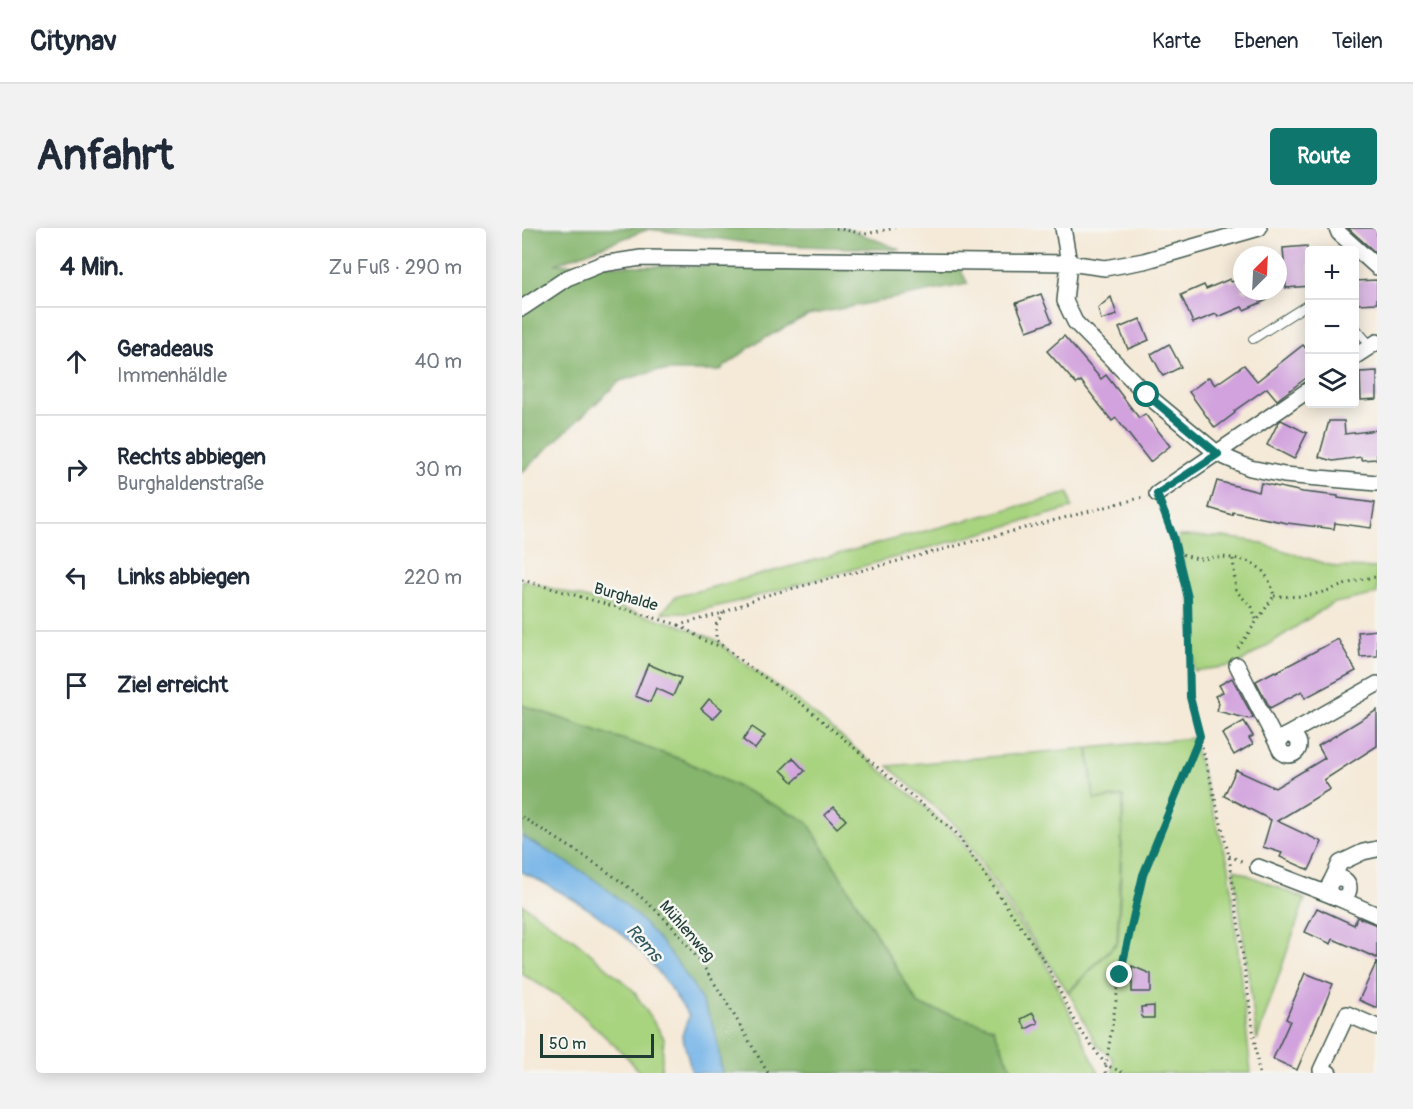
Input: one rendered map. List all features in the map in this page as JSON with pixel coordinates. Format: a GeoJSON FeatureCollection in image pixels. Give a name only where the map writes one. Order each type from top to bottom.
{"type":"FeatureCollection","features":[{"type":"Feature","properties":{"kind":"street"},"geometry":{"type":"LineString","coordinates":[[1063,228],[1069,263],[1065,301],[1075,322],[1147,395],[1218,454],[1250,468],[1284,475],[1377,483]]}},
{"type":"Feature","properties":{"kind":"street"},"geometry":{"type":"LineString","coordinates":[[522,308],[567,278],[602,264],[641,258],[1069,263],[1105,268],[1144,261],[1259,228]]}},
{"type":"Feature","properties":{"kind":"street"},"geometry":{"type":"LineString","coordinates":[[1337,228],[1339,233],[1367,262]]}},
{"type":"Feature","properties":{"kind":"street"},"geometry":{"type":"LineString","coordinates":[[1359,354],[1374,344]]}},
{"type":"Feature","properties":{"kind":"street"},"geometry":{"type":"LineString","coordinates":[[1157,494],[1305,393]]}},
{"type":"Feature","properties":{"kind":"street"},"geometry":{"type":"LineString","coordinates":[[1237,665],[1283,741],[1377,684]]}},
{"type":"Feature","properties":{"kind":"street"},"geometry":{"type":"LineString","coordinates":[[1334,892],[1340,863],[1363,852],[1377,849]]}},
{"type":"Feature","properties":{"kind":"street"},"geometry":{"type":"LineString","coordinates":[[1258,867],[1334,892],[1377,915]]}},
{"type":"Feature","properties":{"kind":"street"},"geometry":{"type":"LineString","coordinates":[[1329,1073],[1322,1070],[1347,1014],[1377,1027]]}},
{"type":"Feature","properties":{"kind":"lane"},"geometry":{"type":"LineString","coordinates":[[1253,339],[1305,306]]}},
{"type":"Feature","properties":{"kind":"lane"},"geometry":{"type":"LineString","coordinates":[[1359,330],[1374,344]]}},
{"type":"Feature","properties":{"kind":"path"},"geometry":{"type":"LineString","coordinates":[[836,228],[865,234],[895,228]]}},
{"type":"Feature","properties":{"kind":"path"},"geometry":{"type":"LineString","coordinates":[[679,625],[723,613],[760,597],[1157,494],[1177,552],[1188,598],[1190,697],[1229,856],[1259,1073]]}},
{"type":"Feature","properties":{"kind":"path"},"geometry":{"type":"LineString","coordinates":[[1177,552],[1199,559],[1218,557],[1248,562],[1263,570],[1272,586],[1274,596],[1232,657],[1237,665]]}},
{"type":"Feature","properties":{"kind":"path"},"geometry":{"type":"LineString","coordinates":[[1233,559],[1236,591],[1252,607],[1256,619]]}},
{"type":"Feature","properties":{"kind":"path"},"geometry":{"type":"LineString","coordinates":[[1274,596],[1293,597],[1324,592],[1377,577]]}},
{"type":"Feature","properties":{"kind":"path","name":"Burghalde"},"geometry":{"type":"LineString","coordinates":[[522,579],[679,625],[707,642],[726,649],[802,704],[956,833],[1044,960],[1078,1027],[1106,1065]]}},
{"type":"Feature","properties":{"kind":"path"},"geometry":{"type":"LineString","coordinates":[[723,613],[716,625],[716,640],[726,649]]}},
{"type":"Feature","properties":{"kind":"path"},"geometry":{"type":"LineString","coordinates":[[1106,1073],[1120,975],[1143,875],[1200,736]]}},
{"type":"Feature","properties":{"kind":"path","name":"Mühlenweg"},"geometry":{"type":"LineString","coordinates":[[522,817],[642,899],[675,930],[714,981],[768,1073]]}},
{"type":"Feature","properties":{"kind":"path"},"geometry":{"type":"LineString","coordinates":[[1106,1065],[1124,1073]]}},
{"type":"Feature","properties":{"kind":"green space"},"geometry":{"type":"Polygon","coordinates":[[[522,228],[846,228],[901,250],[756,244],[649,229],[555,264],[959,267],[968,284],[808,315],[756,343],[719,371],[656,371],[620,381],[522,472],[522,228]]]}},
{"type":"Feature","properties":{"kind":"green space"},"geometry":{"type":"Polygon","coordinates":[[[1069,493],[1072,508],[735,602],[689,613],[662,613],[675,597],[1069,493]]]}},
{"type":"Feature","properties":{"kind":"green space"},"geometry":{"type":"Polygon","coordinates":[[[1178,536],[1223,537],[1253,541],[1336,567],[1377,568],[1377,594],[1331,604],[1237,665],[1194,671],[1190,597],[1178,536]]]}},
{"type":"Feature","properties":{"kind":"green space"},"geometry":{"type":"Polygon","coordinates":[[[522,580],[679,625],[716,640],[802,704],[956,833],[1044,960],[1099,1073],[1013,1073],[993,1027],[919,1005],[807,821],[683,760],[522,705],[522,580]]]}},
{"type":"Feature","properties":{"kind":"green space"},"geometry":{"type":"Polygon","coordinates":[[[522,705],[683,760],[807,821],[919,1005],[993,1027],[1013,1073],[722,1073],[714,1031],[691,982],[522,836],[522,705]]]}},
{"type":"Feature","properties":{"kind":"green space"},"geometry":{"type":"Polygon","coordinates":[[[1192,738],[1229,866],[1251,1073],[1113,1073],[1113,1058],[1097,1045],[1069,993],[1118,942],[1124,796],[1094,799],[1089,748],[1192,738]]]}},
{"type":"Feature","properties":{"kind":"green space"},"geometry":{"type":"Polygon","coordinates":[[[1087,748],[1094,800],[1123,797],[1117,942],[1068,992],[958,828],[888,766],[1087,748]]]}},
{"type":"Feature","properties":{"kind":"green space"},"geometry":{"type":"Polygon","coordinates":[[[1234,869],[1305,899],[1257,1040],[1234,869]]]}},
{"type":"Feature","properties":{"kind":"green space"},"geometry":{"type":"Polygon","coordinates":[[[522,904],[576,941],[633,990],[664,1038],[661,1073],[640,1073],[628,1058],[567,1001],[522,974],[522,904]]]}},
{"type":"Feature","properties":{"kind":"water","name":"Rems"},"geometry":{"type":"Polygon","coordinates":[[[522,836],[608,890],[627,906],[664,945],[695,989],[706,1011],[715,1032],[722,1073],[692,1073],[682,1035],[689,1016],[661,975],[643,954],[595,914],[559,891],[522,872],[522,836]]]}},
{"type":"Feature","properties":{"kind":"building"},"geometry":{"type":"Polygon","coordinates":[[[1348,228],[1373,228],[1377,231],[1377,254],[1348,228]]]}},
{"type":"Feature","properties":{"kind":"building"},"geometry":{"type":"Polygon","coordinates":[[[1305,246],[1305,286],[1287,288],[1287,248],[1305,246]]]}},
{"type":"Feature","properties":{"kind":"building"},"geometry":{"type":"Polygon","coordinates":[[[1230,279],[1233,281],[1233,300],[1267,300],[1244,310],[1242,307],[1218,317],[1216,314],[1193,323],[1181,295],[1204,285],[1206,289],[1230,279]]]}},
{"type":"Feature","properties":{"kind":"building"},"geometry":{"type":"Polygon","coordinates":[[[1377,280],[1377,303],[1359,304],[1359,281],[1377,280]]]}},
{"type":"Feature","properties":{"kind":"building"},"geometry":{"type":"Polygon","coordinates":[[[1041,294],[1052,322],[1027,331],[1016,303],[1041,294]]]}},
{"type":"Feature","properties":{"kind":"building"},"geometry":{"type":"Polygon","coordinates":[[[1111,297],[1117,315],[1101,320],[1098,308],[1111,297]]]}},
{"type":"Feature","properties":{"kind":"building"},"geometry":{"type":"Polygon","coordinates":[[[1140,319],[1149,340],[1128,349],[1119,328],[1140,319]]]}},
{"type":"Feature","properties":{"kind":"building"},"geometry":{"type":"Polygon","coordinates":[[[1064,336],[1101,379],[1106,375],[1139,418],[1145,414],[1170,446],[1150,462],[1116,418],[1112,421],[1081,381],[1076,384],[1047,351],[1064,336]]]}},
{"type":"Feature","properties":{"kind":"building"},"geometry":{"type":"Polygon","coordinates":[[[1169,344],[1181,367],[1163,376],[1151,354],[1169,344]]]}},
{"type":"Feature","properties":{"kind":"building"},"geometry":{"type":"Polygon","coordinates":[[[1303,345],[1305,347],[1305,379],[1277,400],[1267,388],[1234,411],[1235,413],[1215,428],[1189,392],[1209,377],[1215,385],[1244,365],[1257,381],[1303,345]]]}},
{"type":"Feature","properties":{"kind":"building"},"geometry":{"type":"Polygon","coordinates":[[[1377,371],[1377,399],[1361,400],[1360,372],[1377,371]]]}},
{"type":"Feature","properties":{"kind":"building"},"geometry":{"type":"Polygon","coordinates":[[[1281,420],[1307,433],[1294,459],[1267,445],[1281,420]]]}},
{"type":"Feature","properties":{"kind":"building"},"geometry":{"type":"Polygon","coordinates":[[[1329,421],[1344,421],[1345,434],[1377,430],[1377,459],[1361,460],[1361,457],[1333,461],[1319,457],[1329,421]]]}},
{"type":"Feature","properties":{"kind":"building"},"geometry":{"type":"Polygon","coordinates":[[[1217,481],[1259,492],[1261,483],[1375,503],[1371,528],[1335,523],[1334,529],[1287,523],[1233,512],[1232,515],[1209,508],[1217,481]]]}},
{"type":"Feature","properties":{"kind":"building"},"geometry":{"type":"Polygon","coordinates":[[[1377,630],[1377,656],[1360,657],[1358,632],[1377,630]]]}},
{"type":"Feature","properties":{"kind":"building"},"geometry":{"type":"Polygon","coordinates":[[[1338,639],[1356,671],[1305,698],[1302,691],[1270,708],[1256,681],[1338,639]]]}},
{"type":"Feature","properties":{"kind":"building"},"geometry":{"type":"Polygon","coordinates":[[[648,664],[681,678],[673,696],[656,688],[650,702],[635,696],[648,664]]]}},
{"type":"Feature","properties":{"kind":"building"},"geometry":{"type":"Polygon","coordinates":[[[1232,678],[1253,717],[1249,719],[1217,711],[1219,703],[1215,696],[1223,692],[1219,685],[1232,678]]]}},
{"type":"Feature","properties":{"kind":"building"},"geometry":{"type":"Polygon","coordinates":[[[709,699],[722,709],[713,719],[701,709],[709,699]]]}},
{"type":"Feature","properties":{"kind":"building"},"geometry":{"type":"Polygon","coordinates":[[[1377,710],[1377,746],[1324,780],[1330,789],[1277,821],[1322,842],[1309,870],[1280,857],[1282,853],[1263,847],[1271,820],[1224,796],[1236,770],[1275,788],[1325,758],[1318,746],[1377,710]]]}},
{"type":"Feature","properties":{"kind":"building"},"geometry":{"type":"Polygon","coordinates":[[[1244,721],[1253,736],[1249,738],[1253,744],[1234,755],[1222,734],[1244,721]]]}},
{"type":"Feature","properties":{"kind":"building"},"geometry":{"type":"Polygon","coordinates":[[[752,727],[765,736],[755,749],[743,740],[752,727]]]}},
{"type":"Feature","properties":{"kind":"building"},"geometry":{"type":"Polygon","coordinates":[[[793,758],[805,771],[793,782],[781,770],[793,758]]]}},
{"type":"Feature","properties":{"kind":"building"},"geometry":{"type":"Polygon","coordinates":[[[834,807],[846,820],[837,828],[825,815],[834,807]]]}},
{"type":"Feature","properties":{"kind":"building"},"geometry":{"type":"Polygon","coordinates":[[[1317,908],[1354,925],[1357,917],[1377,925],[1377,958],[1333,939],[1331,944],[1305,932],[1317,908]]]}},
{"type":"Feature","properties":{"kind":"building"},"geometry":{"type":"Polygon","coordinates":[[[1377,961],[1377,1008],[1359,1000],[1377,961]]]}},
{"type":"Feature","properties":{"kind":"building"},"geometry":{"type":"Polygon","coordinates":[[[1132,966],[1151,974],[1151,992],[1132,992],[1132,966]]]}},
{"type":"Feature","properties":{"kind":"building"},"geometry":{"type":"Polygon","coordinates":[[[1305,973],[1333,984],[1297,1070],[1273,1059],[1290,1021],[1286,1019],[1305,973]]]}},
{"type":"Feature","properties":{"kind":"building"},"geometry":{"type":"Polygon","coordinates":[[[1154,1006],[1154,1018],[1142,1018],[1141,1007],[1154,1006]]]}},
{"type":"Feature","properties":{"kind":"building"},"geometry":{"type":"Polygon","coordinates":[[[1033,1013],[1038,1023],[1026,1029],[1021,1019],[1033,1013]]]}},
{"type":"Feature","properties":{"kind":"route"},"geometry":{"type":"LineString","coordinates":[[1120,975],[1143,875],[1200,736],[1190,697],[1188,598],[1173,536],[1157,494],[1218,454],[1147,395]]}}]}
